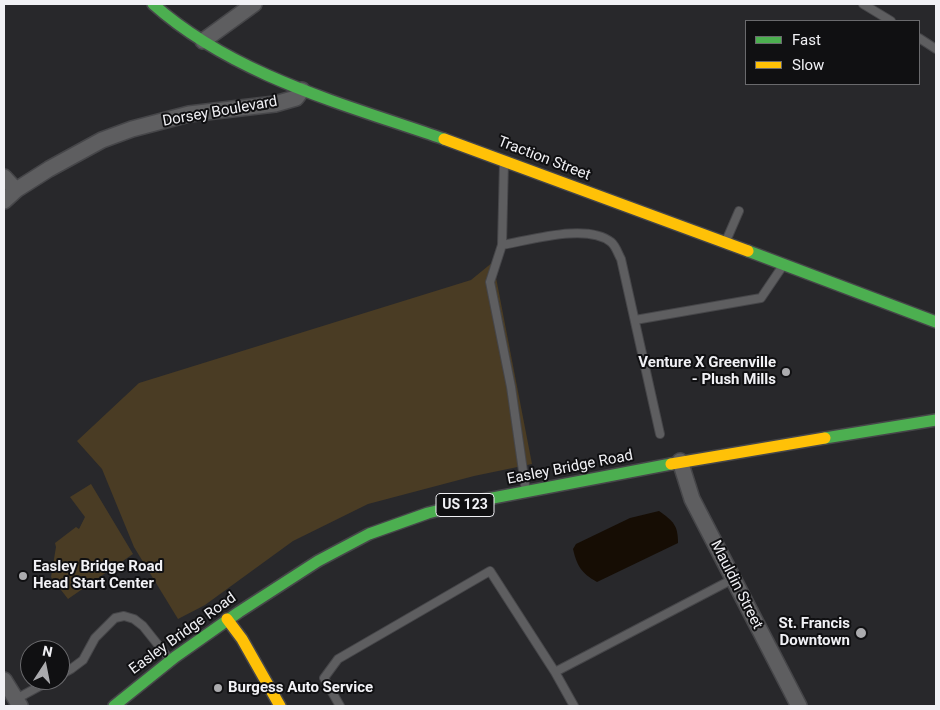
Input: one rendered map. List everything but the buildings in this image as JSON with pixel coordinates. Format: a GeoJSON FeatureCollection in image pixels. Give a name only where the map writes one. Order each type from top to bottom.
{"type":"FeatureCollection","features":[{"type":"Feature","properties":{"kind":"main road","name":"Traction Street"},"geometry":{"type":"LineString","coordinates":[[153,4],[171,20],[225,55],[302,90],[504,160],[936,322]]}},
{"type":"Feature","properties":{"kind":"main road","name":"Easley Bridge Road"},"geometry":{"type":"LineString","coordinates":[[114,706],[227,619],[315,563],[380,530],[439,510],[526,491],[680,461],[936,420]]}},
{"type":"Feature","properties":{"kind":"main road"},"geometry":{"type":"LineString","coordinates":[[227,619],[242,640],[280,706]]}},
{"type":"Feature","properties":{"kind":"street"},"geometry":{"type":"LineString","coordinates":[[203,41],[254,4]]}},
{"type":"Feature","properties":{"kind":"street","name":"Dorsey Boulevard"},"geometry":{"type":"LineString","coordinates":[[4,201],[16,190],[49,169],[102,140],[132,129],[189,114],[275,104],[296,98],[302,90]]}},
{"type":"Feature","properties":{"kind":"street"},"geometry":{"type":"LineString","coordinates":[[4,177],[16,190]]}},
{"type":"Feature","properties":{"kind":"street","name":"Mauldin Street"},"geometry":{"type":"LineString","coordinates":[[680,461],[692,499],[799,706]]}},
{"type":"Feature","properties":{"kind":"street"},"geometry":{"type":"LineString","coordinates":[[4,680],[16,704]]}},
{"type":"Feature","properties":{"kind":"lane"},"geometry":{"type":"LineString","coordinates":[[863,4],[889,20]]}},
{"type":"Feature","properties":{"kind":"lane"},"geometry":{"type":"LineString","coordinates":[[920,39],[936,49]]}},
{"type":"Feature","properties":{"kind":"lane"},"geometry":{"type":"LineString","coordinates":[[504,160],[502,245],[490,282],[511,386],[526,491]]}},
{"type":"Feature","properties":{"kind":"lane"},"geometry":{"type":"LineString","coordinates":[[725,243],[738,211]]}},
{"type":"Feature","properties":{"kind":"lane"},"geometry":{"type":"LineString","coordinates":[[502,245],[544,237],[576,234],[600,236],[613,243],[620,259],[660,434]]}},
{"type":"Feature","properties":{"kind":"lane"},"geometry":{"type":"LineString","coordinates":[[634,320],[761,298],[783,264]]}},
{"type":"Feature","properties":{"kind":"lane"},"geometry":{"type":"LineString","coordinates":[[340,706],[324,678],[338,659],[490,571],[555,672],[574,706]]}},
{"type":"Feature","properties":{"kind":"lane"},"geometry":{"type":"LineString","coordinates":[[555,672],[733,579]]}},
{"type":"Feature","properties":{"kind":"lane"},"geometry":{"type":"LineString","coordinates":[[70,670],[83,660],[95,638],[115,618],[124,616],[134,619],[143,626],[170,661]]}},
{"type":"Feature","properties":{"kind":"lane"},"geometry":{"type":"LineString","coordinates":[[16,704],[36,690]]}},
{"type":"Feature","properties":{"kind":"shaded area"},"geometry":{"type":"Polygon","coordinates":[[[493,262],[532,464],[474,476],[368,504],[293,541],[205,605],[178,619],[134,547],[102,469],[77,441],[139,383],[471,280],[493,262]]]}},
{"type":"Feature","properties":{"kind":"shaded area"},"geometry":{"type":"Polygon","coordinates":[[[91,484],[133,554],[68,599],[51,577],[55,543],[76,527],[79,529],[85,517],[70,497],[91,484]]]}},
{"type":"Feature","properties":{"kind":"shaded area"},"geometry":{"type":"Polygon","coordinates":[[[659,511],[674,524],[678,543],[597,582],[580,568],[573,549],[576,544],[630,518],[659,511]]]}},
{"type":"Feature","properties":{"kind":"traffic: fast"},"geometry":{"type":"LineString","coordinates":[[153,4],[185,29],[219,51],[254,69],[329,100],[444,139]]}},
{"type":"Feature","properties":{"kind":"traffic: fast"},"geometry":{"type":"LineString","coordinates":[[748,251],[936,322]]}},
{"type":"Feature","properties":{"kind":"traffic: fast"},"geometry":{"type":"LineString","coordinates":[[825,438],[936,420]]}},
{"type":"Feature","properties":{"kind":"traffic: fast"},"geometry":{"type":"LineString","coordinates":[[114,706],[175,657],[239,612],[318,561],[369,534],[428,513],[477,501],[671,464]]}},
{"type":"Feature","properties":{"kind":"traffic: slow"},"geometry":{"type":"LineString","coordinates":[[444,139],[748,251]]}},
{"type":"Feature","properties":{"kind":"traffic: slow"},"geometry":{"type":"LineString","coordinates":[[671,464],[825,438]]}},
{"type":"Feature","properties":{"kind":"traffic: slow"},"geometry":{"type":"LineString","coordinates":[[227,619],[242,639],[280,706]]}},
{"type":"Feature","properties":{"kind":"place","name":"Venture X Greenville - Plush Mills"},"geometry":{"type":"Point","coordinates":[786,372]}},
{"type":"Feature","properties":{"kind":"place","name":"Easley Bridge Road Head Start Center"},"geometry":{"type":"Point","coordinates":[23,576]}},
{"type":"Feature","properties":{"kind":"place","name":"St. Francis Downtown"},"geometry":{"type":"Point","coordinates":[861,633]}},
{"type":"Feature","properties":{"kind":"place","name":"Burgess Auto Service"},"geometry":{"type":"Point","coordinates":[218,688]}}]}
